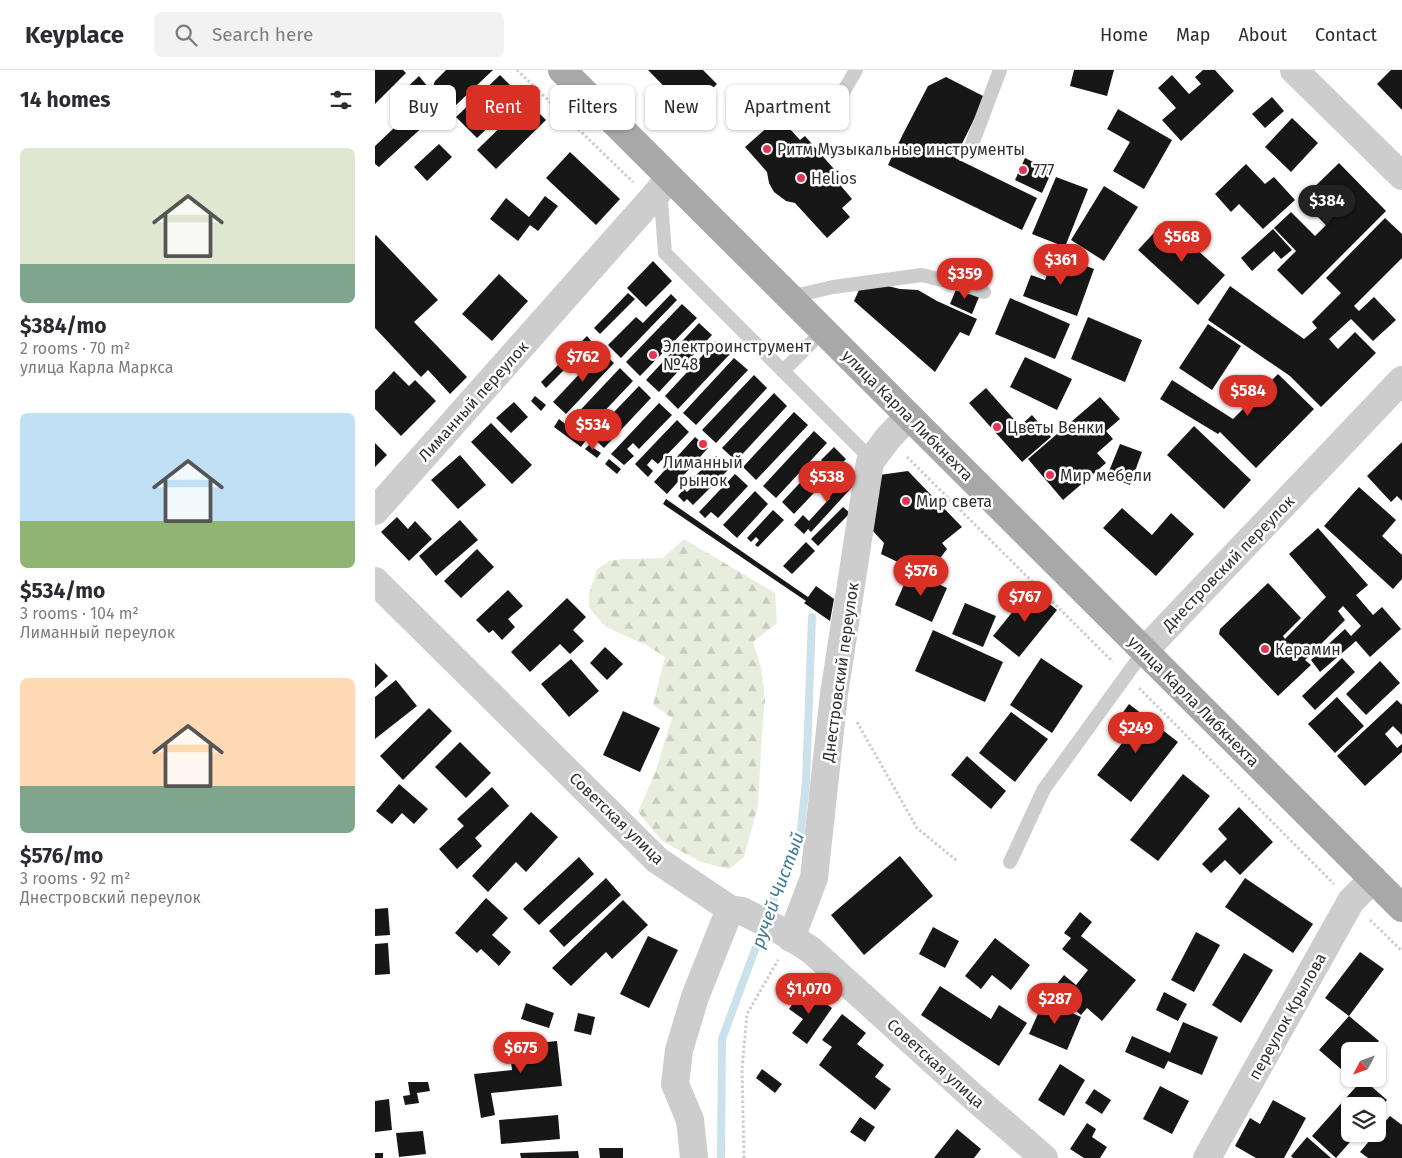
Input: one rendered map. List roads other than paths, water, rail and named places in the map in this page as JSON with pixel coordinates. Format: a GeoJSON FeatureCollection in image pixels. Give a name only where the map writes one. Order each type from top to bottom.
{"type":"FeatureCollection","features":[{"type":"Feature","properties":{"kind":"main road","name":"улица Карла Либкнехта"},"geometry":{"type":"LineString","coordinates":[[562,70],[1402,908]]}},
{"type":"Feature","properties":{"kind":"street"},"geometry":{"type":"LineString","coordinates":[[1294,70],[1402,176]]}},
{"type":"Feature","properties":{"kind":"street","name":"Лиманный переулок"},"geometry":{"type":"LineString","coordinates":[[375,511],[670,178]]}},
{"type":"Feature","properties":{"kind":"street","name":"Днестровский переулок"},"geometry":{"type":"LineString","coordinates":[[1144,651],[1402,380]]}},
{"type":"Feature","properties":{"kind":"street","name":"Днестровский переулок"},"geometry":{"type":"LineString","coordinates":[[784,933],[814,878],[835,694],[870,462],[888,438],[909,416]]}},
{"type":"Feature","properties":{"kind":"street","name":"Советская улица"},"geometry":{"type":"LineString","coordinates":[[375,581],[657,860],[736,910],[784,933],[811,950],[971,1095],[1044,1158]]}},
{"type":"Feature","properties":{"kind":"street","name":"переулок Крылова"},"geometry":{"type":"LineString","coordinates":[[1207,1158],[1351,901],[1373,879]]}},
{"type":"Feature","properties":{"kind":"street"},"geometry":{"type":"LineString","coordinates":[[694,1158],[690,1120],[675,1084],[679,1050],[695,997],[736,910]]}},
{"type":"Feature","properties":{"kind":"lane"},"geometry":{"type":"LineString","coordinates":[[847,85],[855,70]]}},
{"type":"Feature","properties":{"kind":"lane"},"geometry":{"type":"LineString","coordinates":[[971,147],[1000,70]]}},
{"type":"Feature","properties":{"kind":"lane"},"geometry":{"type":"LineString","coordinates":[[670,178],[661,201],[665,253],[866,454],[870,462]]}},
{"type":"Feature","properties":{"kind":"lane"},"geometry":{"type":"LineString","coordinates":[[790,297],[833,287],[922,275],[970,286],[984,292]]}},
{"type":"Feature","properties":{"kind":"lane"},"geometry":{"type":"LineString","coordinates":[[783,371],[823,330]]}},
{"type":"Feature","properties":{"kind":"lane","name":"Днестровский переулок"},"geometry":{"type":"LineString","coordinates":[[1009,862],[1044,789],[1144,651]]}},
{"type":"Feature","properties":{"kind":"waterway","name":"ручей Чистый"},"geometry":{"type":"LineString","coordinates":[[721,1158],[722,1039],[787,863],[800,838],[806,782],[812,617]]}},
{"type":"Feature","properties":{"kind":"place","name":"Ритм Музыкальные инструменты"},"geometry":{"type":"Point","coordinates":[767,149]}},
{"type":"Feature","properties":{"kind":"place","name":"777"},"geometry":{"type":"Point","coordinates":[1023,170]}},
{"type":"Feature","properties":{"kind":"place","name":"Helios"},"geometry":{"type":"Point","coordinates":[801,178]}},
{"type":"Feature","properties":{"kind":"place","name":"Электроинструмент №48"},"geometry":{"type":"Point","coordinates":[653,355]}},
{"type":"Feature","properties":{"kind":"place","name":"Цветы Венки"},"geometry":{"type":"Point","coordinates":[997,427]}},
{"type":"Feature","properties":{"kind":"place","name":"Лиманный рынок"},"geometry":{"type":"Point","coordinates":[703,444]}},
{"type":"Feature","properties":{"kind":"place","name":"Мир мебели"},"geometry":{"type":"Point","coordinates":[1050,475]}},
{"type":"Feature","properties":{"kind":"place","name":"Мир света"},"geometry":{"type":"Point","coordinates":[906,501]}},
{"type":"Feature","properties":{"kind":"place","name":"Керамин"},"geometry":{"type":"Point","coordinates":[1265,649]}}]}
